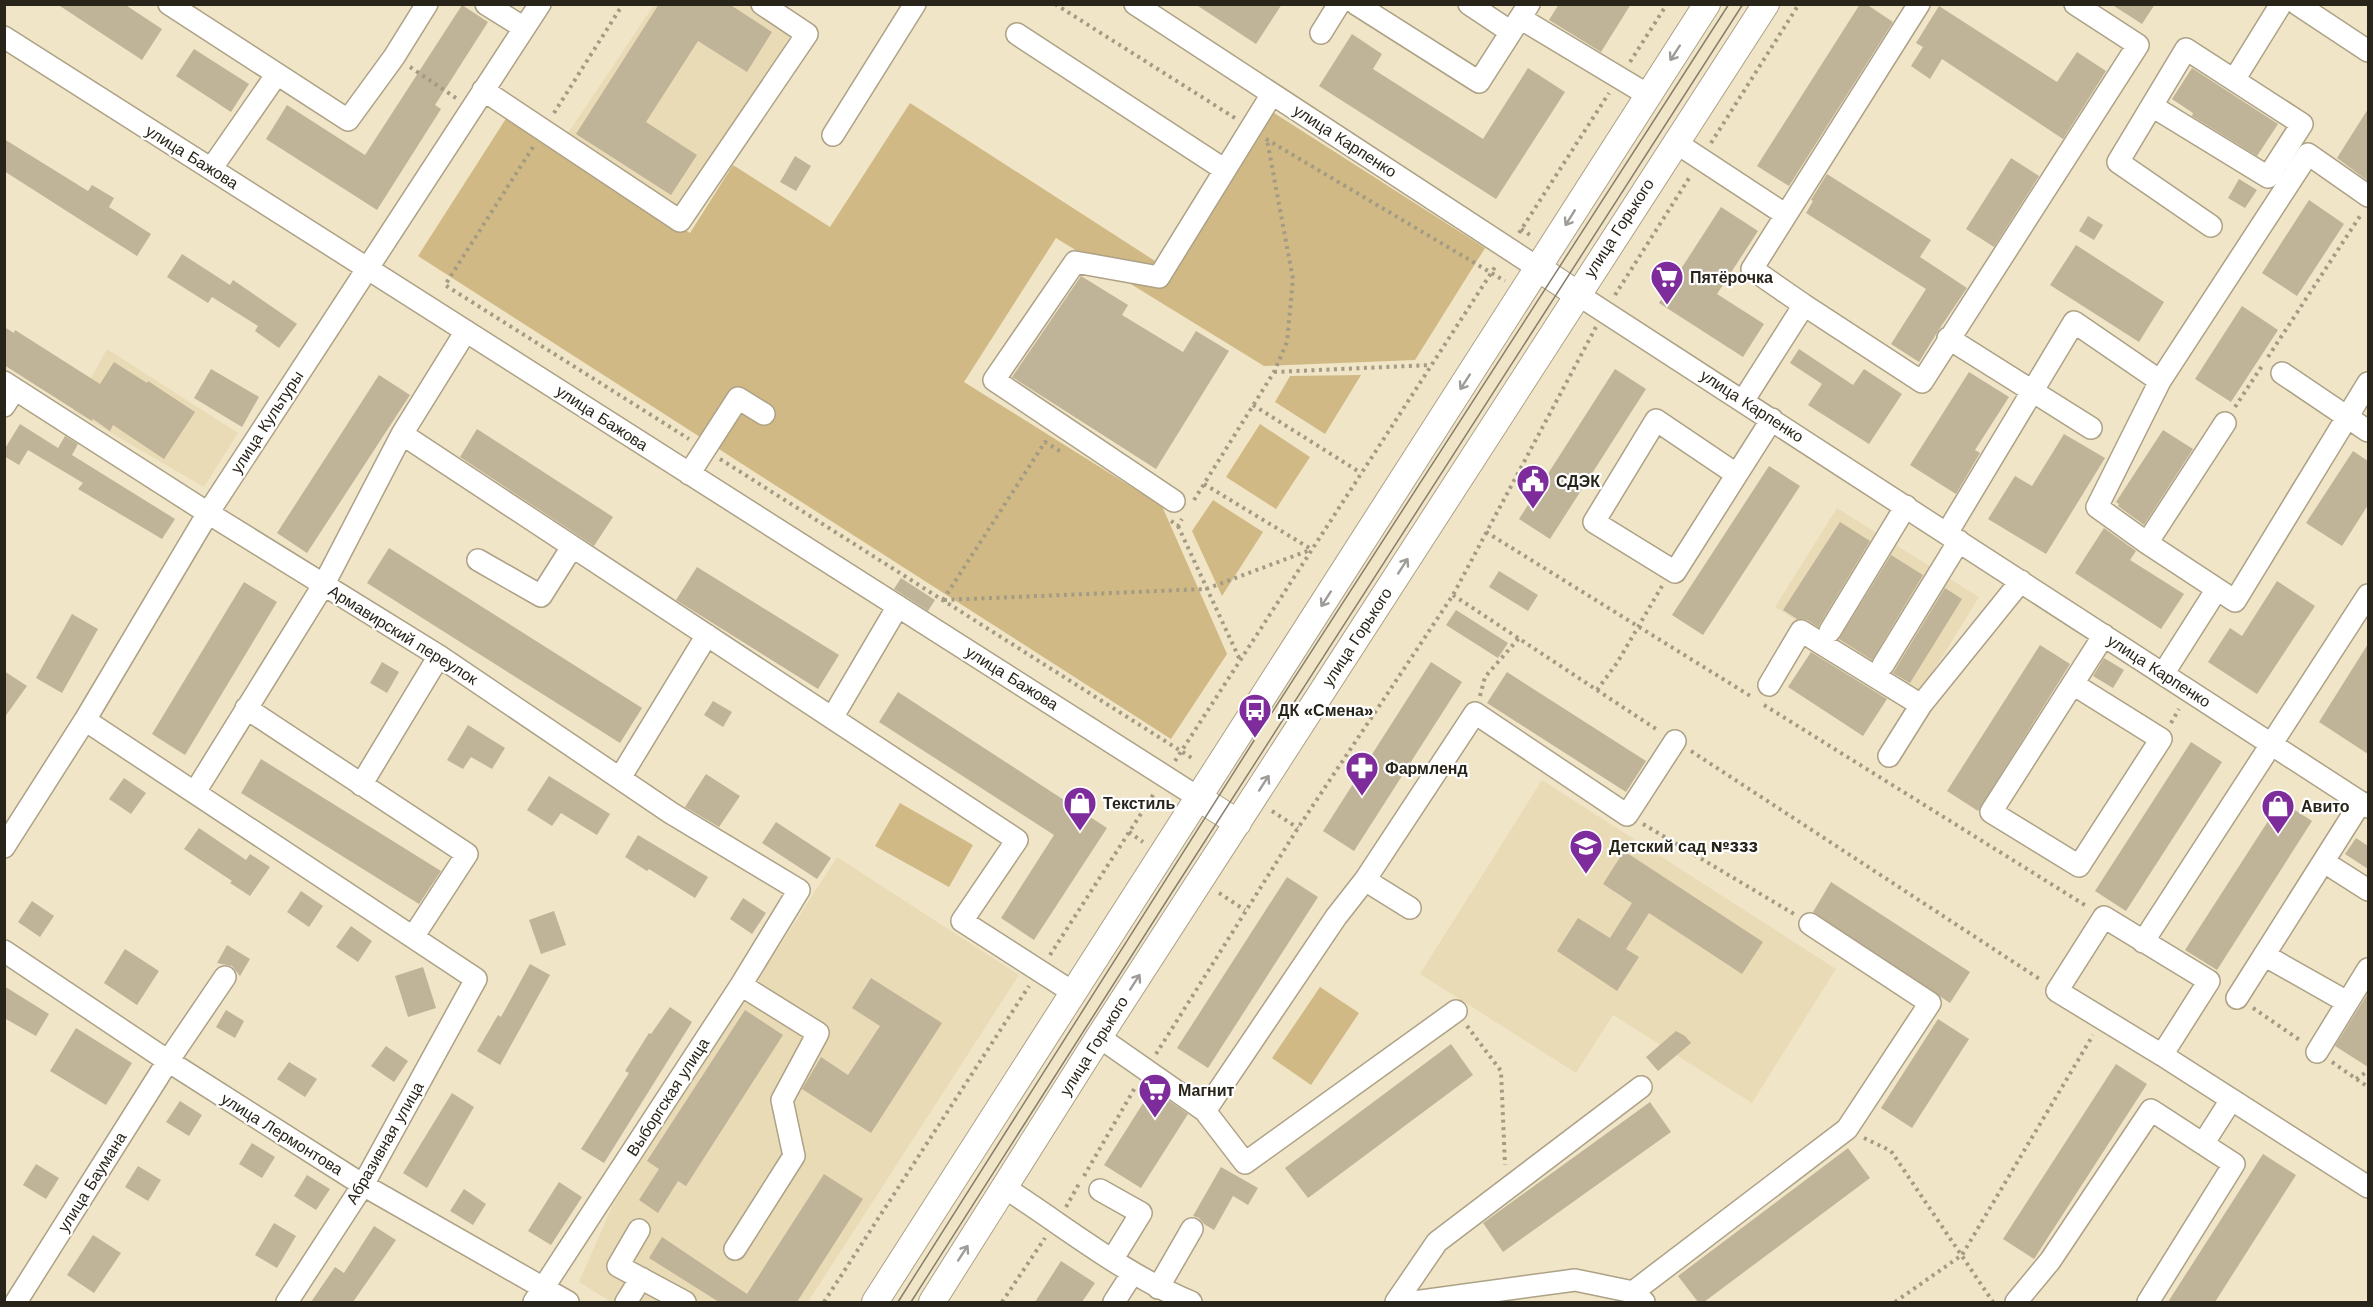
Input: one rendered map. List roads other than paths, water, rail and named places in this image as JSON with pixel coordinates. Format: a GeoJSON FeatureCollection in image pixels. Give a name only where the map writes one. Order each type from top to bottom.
{"type":"FeatureCollection","features":[{"type":"Feature","properties":{"kind":"main road"},"geometry":{"type":"LineString","coordinates":[[876,1302],[1707,4]]}},
{"type":"Feature","properties":{"kind":"main road","name":"улица Горького"},"geometry":{"type":"LineString","coordinates":[[932,1302],[1099,1037],[1766,4]]}},
{"type":"Feature","properties":{"kind":"main road","name":"улица Карпенко"},"geometry":{"type":"LineString","coordinates":[[1538,268],[1577,294]]}},
{"type":"Feature","properties":{"kind":"main road"},"geometry":{"type":"LineString","coordinates":[[1199,798],[1238,823]]}},
{"type":"Feature","properties":{"kind":"street"},"geometry":{"type":"LineString","coordinates":[[169,5],[348,120],[394,57],[427,4]]}},
{"type":"Feature","properties":{"kind":"street"},"geometry":{"type":"LineString","coordinates":[[486,4],[524,28]]}},
{"type":"Feature","properties":{"kind":"street","name":"улица Культуры"},"geometry":{"type":"LineString","coordinates":[[4,847],[85,720],[208,513],[540,4]]}},
{"type":"Feature","properties":{"kind":"street"},"geometry":{"type":"LineString","coordinates":[[483,90],[680,221],[807,34],[762,4]]}},
{"type":"Feature","properties":{"kind":"street"},"geometry":{"type":"LineString","coordinates":[[833,135],[915,4]]}},
{"type":"Feature","properties":{"kind":"street","name":"улица Карпенко"},"geometry":{"type":"LineString","coordinates":[[1136,4],[1538,268]]}},
{"type":"Feature","properties":{"kind":"street"},"geometry":{"type":"LineString","coordinates":[[1321,33],[1339,4]]}},
{"type":"Feature","properties":{"kind":"street"},"geometry":{"type":"LineString","coordinates":[[1356,4],[1479,82],[1520,18]]}},
{"type":"Feature","properties":{"kind":"street"},"geometry":{"type":"LineString","coordinates":[[1468,4],[1520,18],[1648,96]]}},
{"type":"Feature","properties":{"kind":"street"},"geometry":{"type":"LineString","coordinates":[[1919,4],[1752,269],[1922,382],[1948,338],[2138,45],[2076,4]]}},
{"type":"Feature","properties":{"kind":"street"},"geometry":{"type":"LineString","coordinates":[[2234,80],[2281,4]]}},
{"type":"Feature","properties":{"kind":"street"},"geometry":{"type":"LineString","coordinates":[[2297,4],[2368,51]]}},
{"type":"Feature","properties":{"kind":"street"},"geometry":{"type":"LineString","coordinates":[[1017,34],[1225,170]]}},
{"type":"Feature","properties":{"kind":"street","name":"улица Бажова"},"geometry":{"type":"LineString","coordinates":[[4,37],[1199,798]]}},
{"type":"Feature","properties":{"kind":"street"},"geometry":{"type":"LineString","coordinates":[[2152,106],[2268,177],[2301,124],[2186,49],[2118,162],[2211,226]]}},
{"type":"Feature","properties":{"kind":"street"},"geometry":{"type":"LineString","coordinates":[[212,169],[277,74]]}},
{"type":"Feature","properties":{"kind":"street"},"geometry":{"type":"LineString","coordinates":[[1178,512],[994,380],[1075,262],[1159,276],[1225,170],[1259,133],[1272,94]]}},
{"type":"Feature","properties":{"kind":"street"},"geometry":{"type":"LineString","coordinates":[[1675,142],[1786,215]]}},
{"type":"Feature","properties":{"kind":"street"},"geometry":{"type":"LineString","coordinates":[[2368,196],[2308,154],[2160,381],[2097,507],[2147,543],[2235,600],[2368,383]]}},
{"type":"Feature","properties":{"kind":"street","name":"улица Карпенко"},"geometry":{"type":"LineString","coordinates":[[1577,294],[2365,805]]}},
{"type":"Feature","properties":{"kind":"street"},"geometry":{"type":"LineString","coordinates":[[1743,401],[1804,305]]}},
{"type":"Feature","properties":{"kind":"street"},"geometry":{"type":"LineString","coordinates":[[1883,665],[2032,391],[2074,322],[2160,381]]}},
{"type":"Feature","properties":{"kind":"street"},"geometry":{"type":"LineString","coordinates":[[195,792],[324,585],[402,434],[466,331]]}},
{"type":"Feature","properties":{"kind":"street"},"geometry":{"type":"LineString","coordinates":[[1948,338],[2091,428]]}},
{"type":"Feature","properties":{"kind":"street"},"geometry":{"type":"LineString","coordinates":[[2282,373],[2368,431]]}},
{"type":"Feature","properties":{"kind":"street","name":"Армавирский переулок"},"geometry":{"type":"LineString","coordinates":[[8,392],[439,656],[671,813],[800,890]]}},
{"type":"Feature","properties":{"kind":"street"},"geometry":{"type":"LineString","coordinates":[[689,474],[738,398],[764,414]]}},
{"type":"Feature","properties":{"kind":"street"},"geometry":{"type":"LineString","coordinates":[[1736,474],[1656,420],[1594,522],[1676,572],[1772,419]]}},
{"type":"Feature","properties":{"kind":"street"},"geometry":{"type":"LineString","coordinates":[[2147,543],[2225,423]]}},
{"type":"Feature","properties":{"kind":"street"},"geometry":{"type":"LineString","coordinates":[[402,434],[1017,840],[962,921],[1074,993]]}},
{"type":"Feature","properties":{"kind":"street"},"geometry":{"type":"LineString","coordinates":[[1830,632],[1906,506]]}},
{"type":"Feature","properties":{"kind":"street"},"geometry":{"type":"LineString","coordinates":[[478,560],[541,596],[572,547]]}},
{"type":"Feature","properties":{"kind":"street"},"geometry":{"type":"LineString","coordinates":[[1889,756],[1921,705],[2020,581]]}},
{"type":"Feature","properties":{"kind":"street"},"geometry":{"type":"LineString","coordinates":[[2163,674],[2217,589]]}},
{"type":"Feature","properties":{"kind":"street"},"geometry":{"type":"LineString","coordinates":[[2143,942],[2368,595]]}},
{"type":"Feature","properties":{"kind":"street"},"geometry":{"type":"LineString","coordinates":[[832,718],[898,606]]}},
{"type":"Feature","properties":{"kind":"street"},"geometry":{"type":"LineString","coordinates":[[1769,685],[1801,631],[1921,705]]}},
{"type":"Feature","properties":{"kind":"street"},"geometry":{"type":"LineString","coordinates":[[620,778],[707,635]]}},
{"type":"Feature","properties":{"kind":"street"},"geometry":{"type":"LineString","coordinates":[[2073,684],[2161,739],[2079,866],[1990,812],[2104,635]]}},
{"type":"Feature","properties":{"kind":"street"},"geometry":{"type":"LineString","coordinates":[[361,784],[439,656]]}},
{"type":"Feature","properties":{"kind":"street"},"geometry":{"type":"LineString","coordinates":[[85,720],[413,937],[467,854],[246,708]]}},
{"type":"Feature","properties":{"kind":"street"},"geometry":{"type":"LineString","coordinates":[[1206,1111],[1336,917],[1365,880],[1475,713],[1627,815],[1675,741]]}},
{"type":"Feature","properties":{"kind":"street"},"geometry":{"type":"LineString","coordinates":[[2237,998],[2324,862],[2365,805]]}},
{"type":"Feature","properties":{"kind":"street"},"geometry":{"type":"LineString","coordinates":[[2324,862],[2368,890]]}},
{"type":"Feature","properties":{"kind":"street"},"geometry":{"type":"LineString","coordinates":[[1365,880],[1410,908]]}},
{"type":"Feature","properties":{"kind":"street","name":"Выборгская улица"},"geometry":{"type":"LineString","coordinates":[[539,1295],[741,985],[800,890]]}},
{"type":"Feature","properties":{"kind":"street"},"geometry":{"type":"LineString","coordinates":[[2162,1055],[2208,981],[2104,917],[2056,991],[2162,1055],[2368,1187]]}},
{"type":"Feature","properties":{"kind":"street"},"geometry":{"type":"LineString","coordinates":[[1414,1302],[1575,1280],[1638,1297],[1847,1129],[1930,1003],[1810,924]]}},
{"type":"Feature","properties":{"kind":"street","name":"Абразивная улица"},"geometry":{"type":"LineString","coordinates":[[287,1302],[363,1185],[476,979],[413,937]]}},
{"type":"Feature","properties":{"kind":"street","name":"улица Лермонтова"},"geometry":{"type":"LineString","coordinates":[[4,951],[168,1061],[539,1295],[568,1302]]}},
{"type":"Feature","properties":{"kind":"street"},"geometry":{"type":"LineString","coordinates":[[2264,955],[2347,1002]]}},
{"type":"Feature","properties":{"kind":"street"},"geometry":{"type":"LineString","coordinates":[[2317,1052],[2368,969]]}},
{"type":"Feature","properties":{"kind":"street","name":"улица Баумана"},"geometry":{"type":"LineString","coordinates":[[16,1302],[168,1061],[225,977]]}},
{"type":"Feature","properties":{"kind":"street"},"geometry":{"type":"LineString","coordinates":[[735,1249],[794,1156],[782,1100],[818,1033],[741,985]]}},
{"type":"Feature","properties":{"kind":"street"},"geometry":{"type":"LineString","coordinates":[[1099,1037],[1206,1111],[1245,1163],[1455,1011]]}},
{"type":"Feature","properties":{"kind":"street"},"geometry":{"type":"LineString","coordinates":[[1396,1302],[1437,1242],[1641,1087]]}},
{"type":"Feature","properties":{"kind":"street"},"geometry":{"type":"LineString","coordinates":[[2204,1144],[2231,1100]]}},
{"type":"Feature","properties":{"kind":"street"},"geometry":{"type":"LineString","coordinates":[[2016,1302],[2050,1261],[2151,1110],[2234,1164],[2148,1302]]}},
{"type":"Feature","properties":{"kind":"street"},"geometry":{"type":"LineString","coordinates":[[1005,1188],[1057,1221],[1132,1274],[1191,1302]]}},
{"type":"Feature","properties":{"kind":"street"},"geometry":{"type":"LineString","coordinates":[[1100,1190],[1141,1213],[1112,1260]]}},
{"type":"Feature","properties":{"kind":"street"},"geometry":{"type":"LineString","coordinates":[[1158,1288],[1192,1229]]}},
{"type":"Feature","properties":{"kind":"street"},"geometry":{"type":"LineString","coordinates":[[639,1230],[618,1266],[685,1302]]}},
{"type":"Feature","properties":{"kind":"street"},"geometry":{"type":"LineString","coordinates":[[1114,1302],[1132,1274]]}},
{"type":"Feature","properties":{"kind":"street"},"geometry":{"type":"LineString","coordinates":[[626,1302],[641,1278]]}},
{"type":"Feature","properties":{"kind":"tram line"},"geometry":{"type":"LineString","coordinates":[[898,1302],[1255,739],[1729,4]]}},
{"type":"Feature","properties":{"kind":"tram line"},"geometry":{"type":"LineString","coordinates":[[911,1302],[1743,4]]}},
{"type":"Feature","properties":{"kind":"place","name":"Пятёрочка"},"geometry":{"type":"Point","coordinates":[1667,306]}},
{"type":"Feature","properties":{"kind":"place","name":"СДЭК"},"geometry":{"type":"Point","coordinates":[1533,510]}},
{"type":"Feature","properties":{"kind":"place","name":"ДК «Смена»"},"geometry":{"type":"Point","coordinates":[1255,739]}},
{"type":"Feature","properties":{"kind":"place","name":"Фармленд"},"geometry":{"type":"Point","coordinates":[1362,797]}},
{"type":"Feature","properties":{"kind":"place","name":"Текстиль"},"geometry":{"type":"Point","coordinates":[1080,832]}},
{"type":"Feature","properties":{"kind":"place","name":"Авито"},"geometry":{"type":"Point","coordinates":[2278,835]}},
{"type":"Feature","properties":{"kind":"place","name":"Детский сад №333"},"geometry":{"type":"Point","coordinates":[1586,875]}},
{"type":"Feature","properties":{"kind":"place","name":"Магнит"},"geometry":{"type":"Point","coordinates":[1155,1119]}}]}
